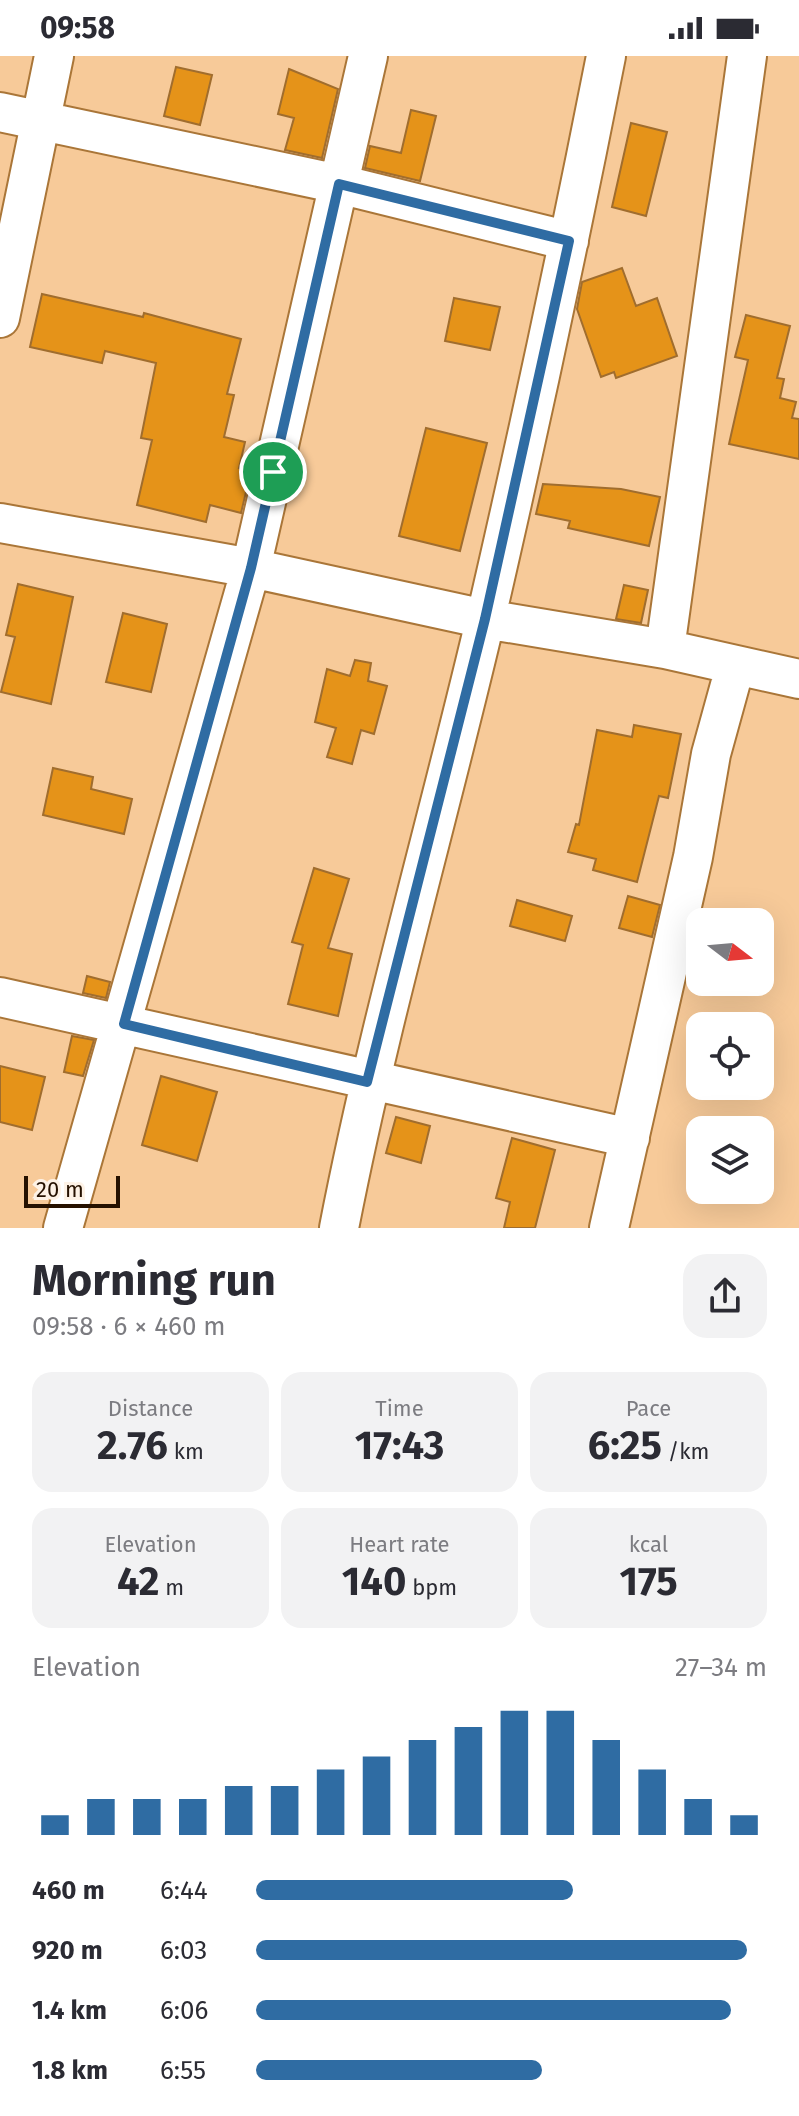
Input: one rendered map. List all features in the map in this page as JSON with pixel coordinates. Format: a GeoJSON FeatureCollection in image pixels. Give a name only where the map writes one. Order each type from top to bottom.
{"type":"FeatureCollection","features":[{"type":"Feature","properties":{"kind":"street"},"geometry":{"type":"LineString","coordinates":[[0,318],[54,56]]}},
{"type":"Feature","properties":{"kind":"street"},"geometry":{"type":"LineString","coordinates":[[63,1228],[124,1024],[251,568],[368,56]]}},
{"type":"Feature","properties":{"kind":"street"},"geometry":{"type":"LineString","coordinates":[[339,1228],[367,1082],[485,619],[569,241],[606,56]]}},
{"type":"Feature","properties":{"kind":"street"},"geometry":{"type":"LineString","coordinates":[[665,649],[747,56]]}},
{"type":"Feature","properties":{"kind":"street"},"geometry":{"type":"LineString","coordinates":[[0,112],[339,184],[569,241]]}},
{"type":"Feature","properties":{"kind":"street"},"geometry":{"type":"LineString","coordinates":[[0,523],[251,568],[485,619],[665,649],[799,679]]}},
{"type":"Feature","properties":{"kind":"street"},"geometry":{"type":"LineString","coordinates":[[609,1228],[693,857],[711,754],[735,667]]}},
{"type":"Feature","properties":{"kind":"street"},"geometry":{"type":"LineString","coordinates":[[0,997],[367,1082],[630,1138]]}},
{"type":"Feature","properties":{"kind":"building"},"geometry":{"type":"Polygon","coordinates":[[[176,67],[212,75],[200,125],[164,116],[176,67]]]}},
{"type":"Feature","properties":{"kind":"building"},"geometry":{"type":"Polygon","coordinates":[[[289,69],[338,89],[322,158],[285,150],[294,118],[278,114],[289,69]]]}},
{"type":"Feature","properties":{"kind":"building"},"geometry":{"type":"Polygon","coordinates":[[[411,110],[436,116],[420,181],[365,168],[370,146],[401,153],[411,110]]]}},
{"type":"Feature","properties":{"kind":"building"},"geometry":{"type":"Polygon","coordinates":[[[631,123],[667,132],[646,216],[612,207],[631,123]]]}},
{"type":"Feature","properties":{"kind":"building"},"geometry":{"type":"Polygon","coordinates":[[[622,268],[636,306],[657,298],[677,356],[616,378],[614,372],[601,377],[577,309],[582,282],[622,268]]]}},
{"type":"Feature","properties":{"kind":"building"},"geometry":{"type":"Polygon","coordinates":[[[42,294],[143,317],[144,313],[241,339],[227,394],[234,395],[224,437],[245,442],[239,468],[251,471],[241,513],[210,505],[206,522],[137,505],[152,440],[141,438],[156,363],[105,351],[102,363],[30,347],[42,294]]]}},
{"type":"Feature","properties":{"kind":"building"},"geometry":{"type":"Polygon","coordinates":[[[454,298],[500,307],[490,350],[445,341],[454,298]]]}},
{"type":"Feature","properties":{"kind":"building"},"geometry":{"type":"Polygon","coordinates":[[[746,315],[790,326],[777,378],[784,379],[780,398],[796,402],[792,418],[799,419],[799,459],[729,444],[748,360],[735,357],[746,315]]]}},
{"type":"Feature","properties":{"kind":"building"},"geometry":{"type":"Polygon","coordinates":[[[426,428],[487,443],[460,551],[399,536],[426,428]]]}},
{"type":"Feature","properties":{"kind":"building"},"geometry":{"type":"Polygon","coordinates":[[[543,484],[621,489],[660,497],[649,546],[568,528],[570,521],[536,514],[543,484]]]}},
{"type":"Feature","properties":{"kind":"building"},"geometry":{"type":"Polygon","coordinates":[[[18,584],[73,597],[51,704],[1,692],[15,637],[6,635],[18,584]]]}},
{"type":"Feature","properties":{"kind":"building"},"geometry":{"type":"Polygon","coordinates":[[[624,585],[648,590],[641,623],[616,619],[624,585]]]}},
{"type":"Feature","properties":{"kind":"building"},"geometry":{"type":"Polygon","coordinates":[[[123,613],[167,624],[151,692],[106,682],[123,613]]]}},
{"type":"Feature","properties":{"kind":"building"},"geometry":{"type":"Polygon","coordinates":[[[355,660],[371,663],[368,681],[387,686],[374,734],[361,730],[352,764],[327,757],[336,728],[315,722],[327,669],[350,676],[355,660]]]}},
{"type":"Feature","properties":{"kind":"building"},"geometry":{"type":"Polygon","coordinates":[[[634,725],[681,734],[668,798],[659,796],[637,882],[593,870],[596,859],[568,852],[576,824],[579,825],[597,730],[632,737],[634,725]]]}},
{"type":"Feature","properties":{"kind":"building"},"geometry":{"type":"Polygon","coordinates":[[[53,768],[93,777],[91,789],[132,799],[124,834],[43,815],[53,768]]]}},
{"type":"Feature","properties":{"kind":"building"},"geometry":{"type":"Polygon","coordinates":[[[314,868],[349,879],[328,948],[352,954],[338,1016],[288,1004],[303,945],[292,942],[314,868]]]}},
{"type":"Feature","properties":{"kind":"building"},"geometry":{"type":"Polygon","coordinates":[[[628,896],[660,905],[652,937],[619,928],[628,896]]]}},
{"type":"Feature","properties":{"kind":"building"},"geometry":{"type":"Polygon","coordinates":[[[517,900],[572,916],[565,941],[510,926],[517,900]]]}},
{"type":"Feature","properties":{"kind":"building"},"geometry":{"type":"Polygon","coordinates":[[[87,976],[110,982],[106,998],[83,993],[87,976]]]}},
{"type":"Feature","properties":{"kind":"building"},"geometry":{"type":"Polygon","coordinates":[[[72,1036],[94,1040],[83,1076],[64,1072],[72,1036]]]}},
{"type":"Feature","properties":{"kind":"building"},"geometry":{"type":"Polygon","coordinates":[[[0,1066],[45,1077],[32,1130],[0,1122],[0,1066]]]}},
{"type":"Feature","properties":{"kind":"building"},"geometry":{"type":"Polygon","coordinates":[[[161,1076],[217,1092],[197,1161],[142,1145],[161,1076]]]}},
{"type":"Feature","properties":{"kind":"building"},"geometry":{"type":"Polygon","coordinates":[[[396,1117],[430,1126],[421,1163],[386,1153],[396,1117]]]}},
{"type":"Feature","properties":{"kind":"building"},"geometry":{"type":"Polygon","coordinates":[[[512,1138],[555,1150],[535,1228],[504,1228],[510,1202],[496,1198],[512,1138]]]}},
{"type":"Feature","properties":{"kind":"route"},"geometry":{"type":"LineString","coordinates":[[339,184],[569,241],[485,619],[367,1082],[124,1024],[251,568],[273,472],[339,184]]}}]}
